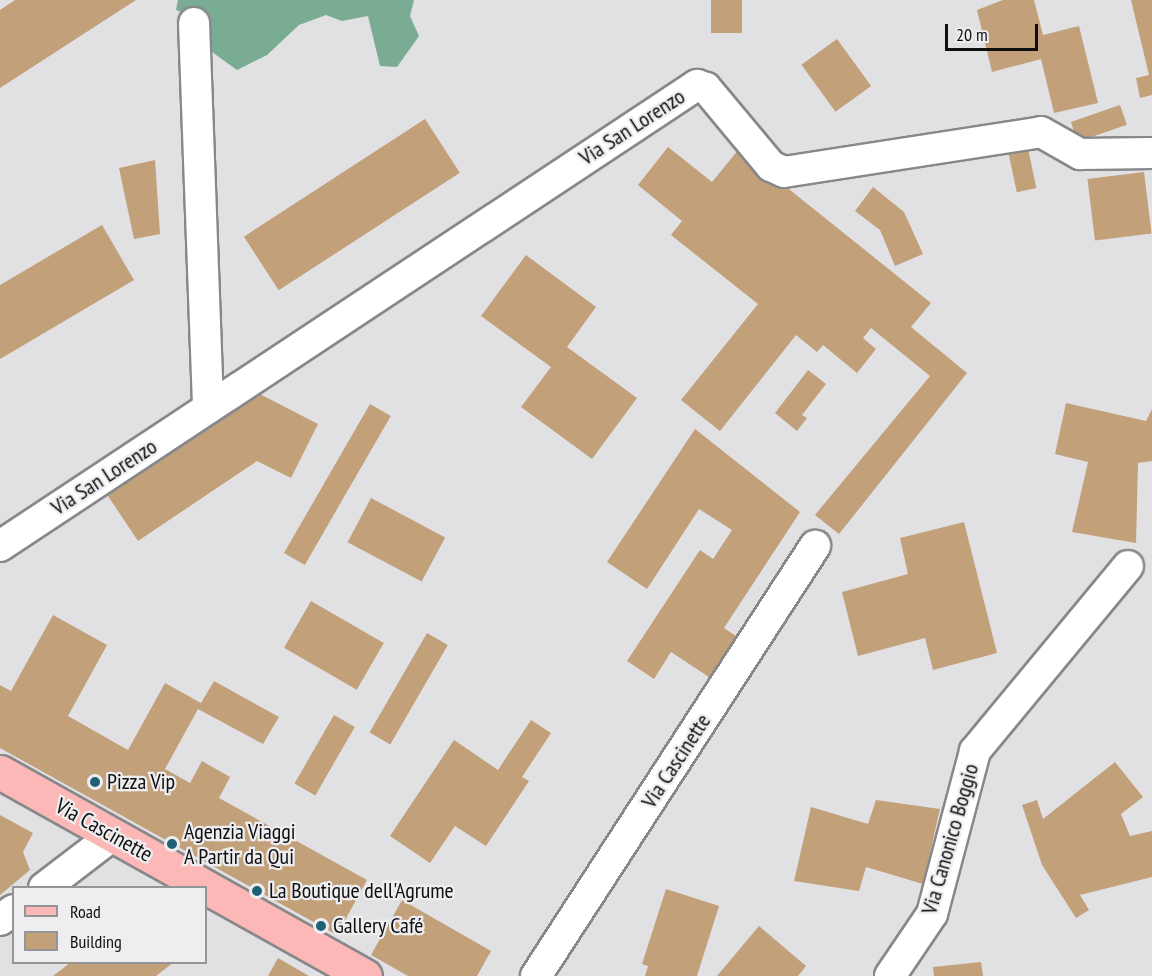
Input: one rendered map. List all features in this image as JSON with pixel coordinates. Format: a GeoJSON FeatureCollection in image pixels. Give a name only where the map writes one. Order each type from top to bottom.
{"type":"FeatureCollection","features":[{"type":"Feature","properties":{"kind":"main road","name":"Via Cascinette"},"geometry":{"type":"LineString","coordinates":[[0,772],[204,886]]}},
{"type":"Feature","properties":{"kind":"main road","name":"Via Cascinette"},"geometry":{"type":"LineString","coordinates":[[207,888],[365,976]]}},
{"type":"Feature","properties":{"kind":"street"},"geometry":{"type":"LineString","coordinates":[[194,23],[208,408]]}},
{"type":"Feature","properties":{"kind":"street","name":"Via San Lorenzo"},"geometry":{"type":"LineString","coordinates":[[0,546],[697,86],[706,88],[771,166],[784,172],[1041,132],[1080,154],[1152,153]]}},
{"type":"Feature","properties":{"kind":"street","name":"Via Cascinette"},"geometry":{"type":"LineString","coordinates":[[536,976],[816,546]]}},
{"type":"Feature","properties":{"kind":"street","name":"Via Canonico Boggio"},"geometry":{"type":"LineString","coordinates":[[890,976],[932,914],[975,751],[1128,566]]}},
{"type":"Feature","properties":{"kind":"street"},"geometry":{"type":"LineString","coordinates":[[47,886],[113,835]]}},
{"type":"Feature","properties":{"kind":"green space"},"geometry":{"type":"Polygon","coordinates":[[[178,0],[414,0],[410,16],[419,36],[397,67],[380,66],[368,16],[342,21],[326,15],[299,25],[267,55],[237,70],[212,52],[210,23],[176,10],[178,0]]]}},
{"type":"Feature","properties":{"kind":"building"},"geometry":{"type":"Polygon","coordinates":[[[15,0],[136,0],[0,88],[0,10],[15,0]]]}},
{"type":"Feature","properties":{"kind":"building"},"geometry":{"type":"Polygon","coordinates":[[[711,0],[742,0],[742,33],[711,33],[711,0]]]}},
{"type":"Feature","properties":{"kind":"building"},"geometry":{"type":"Polygon","coordinates":[[[1003,0],[1034,0],[1043,35],[1079,26],[1098,103],[1054,113],[1041,59],[992,72],[977,10],[1003,0]]]}},
{"type":"Feature","properties":{"kind":"building"},"geometry":{"type":"Polygon","coordinates":[[[1131,0],[1152,0],[1152,95],[1140,98],[1136,78],[1149,75],[1131,0]]]}},
{"type":"Feature","properties":{"kind":"building"},"geometry":{"type":"Polygon","coordinates":[[[837,39],[871,86],[835,112],[801,65],[837,39]]]}},
{"type":"Feature","properties":{"kind":"building"},"geometry":{"type":"Polygon","coordinates":[[[1120,105],[1127,125],[1078,142],[1071,122],[1120,105]]]}},
{"type":"Feature","properties":{"kind":"building"},"geometry":{"type":"Polygon","coordinates":[[[425,119],[460,173],[279,290],[244,237],[425,119]]]}},
{"type":"Feature","properties":{"kind":"building"},"geometry":{"type":"Polygon","coordinates":[[[1027,144],[1036,188],[1017,192],[1007,148],[1027,144]]]}},
{"type":"Feature","properties":{"kind":"building"},"geometry":{"type":"Polygon","coordinates":[[[668,147],[712,182],[739,149],[931,303],[911,327],[967,373],[839,534],[815,515],[930,376],[871,328],[863,338],[876,349],[857,373],[823,345],[817,352],[796,335],[720,431],[681,400],[758,304],[671,235],[682,221],[638,185],[668,147]]]}},
{"type":"Feature","properties":{"kind":"building"},"geometry":{"type":"Polygon","coordinates":[[[155,160],[160,234],[134,239],[119,168],[155,160]]]}},
{"type":"Feature","properties":{"kind":"building"},"geometry":{"type":"Polygon","coordinates":[[[1144,172],[1152,234],[1095,240],[1087,179],[1144,172]]]}},
{"type":"Feature","properties":{"kind":"building"},"geometry":{"type":"Polygon","coordinates":[[[873,187],[904,212],[923,254],[895,266],[880,230],[855,211],[873,187]]]}},
{"type":"Feature","properties":{"kind":"building"},"geometry":{"type":"Polygon","coordinates":[[[102,225],[134,280],[0,359],[0,285],[102,225]]]}},
{"type":"Feature","properties":{"kind":"building"},"geometry":{"type":"Polygon","coordinates":[[[526,255],[596,307],[567,347],[637,398],[592,459],[521,407],[551,367],[481,316],[526,255]]]}},
{"type":"Feature","properties":{"kind":"building"},"geometry":{"type":"Polygon","coordinates":[[[808,370],[826,384],[802,415],[807,418],[797,431],[775,413],[808,370]]]}},
{"type":"Feature","properties":{"kind":"building"},"geometry":{"type":"Polygon","coordinates":[[[254,391],[318,424],[291,478],[257,461],[138,541],[104,490],[254,391]]]}},
{"type":"Feature","properties":{"kind":"building"},"geometry":{"type":"Polygon","coordinates":[[[1066,403],[1146,421],[1152,409],[1152,461],[1138,463],[1136,543],[1072,532],[1088,462],[1055,454],[1066,403]]]}},
{"type":"Feature","properties":{"kind":"building"},"geometry":{"type":"Polygon","coordinates":[[[370,404],[391,416],[305,565],[284,553],[370,404]]]}},
{"type":"Feature","properties":{"kind":"building"},"geometry":{"type":"Polygon","coordinates":[[[695,429],[800,512],[724,628],[742,640],[715,681],[671,652],[654,679],[627,661],[700,550],[713,559],[732,530],[699,509],[647,589],[607,562],[695,429]]]}},
{"type":"Feature","properties":{"kind":"building"},"geometry":{"type":"Polygon","coordinates":[[[371,498],[445,537],[422,582],[348,542],[371,498]]]}},
{"type":"Feature","properties":{"kind":"building"},"geometry":{"type":"Polygon","coordinates":[[[964,522],[997,653],[933,670],[925,638],[858,656],[842,592],[908,574],[900,538],[964,522]]]}},
{"type":"Feature","properties":{"kind":"building"},"geometry":{"type":"Polygon","coordinates":[[[311,601],[384,643],[357,690],[284,648],[311,601]]]}},
{"type":"Feature","properties":{"kind":"building"},"geometry":{"type":"Polygon","coordinates":[[[53,615],[107,645],[68,716],[128,750],[165,683],[201,703],[214,681],[279,717],[263,744],[198,709],[165,769],[190,783],[202,761],[230,777],[219,798],[367,880],[337,935],[0,748],[0,685],[11,691],[53,615]]]}},
{"type":"Feature","properties":{"kind":"building"},"geometry":{"type":"Polygon","coordinates":[[[427,633],[448,645],[390,745],[370,733],[427,633]]]}},
{"type":"Feature","properties":{"kind":"building"},"geometry":{"type":"Polygon","coordinates":[[[334,715],[355,727],[315,795],[294,783],[334,715]]]}},
{"type":"Feature","properties":{"kind":"building"},"geometry":{"type":"Polygon","coordinates":[[[531,720],[551,733],[522,777],[529,781],[486,846],[455,826],[430,863],[390,836],[454,740],[498,770],[531,720]]]}},
{"type":"Feature","properties":{"kind":"building"},"geometry":{"type":"Polygon","coordinates":[[[1115,762],[1143,797],[1121,814],[1130,836],[1152,831],[1152,877],[1080,895],[1089,910],[1076,918],[1042,865],[1022,805],[1037,800],[1043,819],[1115,762]]]}},
{"type":"Feature","properties":{"kind":"building"},"geometry":{"type":"Polygon","coordinates":[[[876,800],[940,809],[923,884],[866,867],[859,891],[794,881],[811,807],[868,824],[876,800]]]}},
{"type":"Feature","properties":{"kind":"building"},"geometry":{"type":"Polygon","coordinates":[[[0,815],[33,833],[23,852],[30,870],[0,895],[0,815]]]}},
{"type":"Feature","properties":{"kind":"building"},"geometry":{"type":"Polygon","coordinates":[[[666,889],[719,906],[697,976],[645,976],[648,966],[642,964],[666,889]]]}},
{"type":"Feature","properties":{"kind":"building"},"geometry":{"type":"Polygon","coordinates":[[[402,900],[491,951],[477,976],[408,976],[371,955],[402,900]]]}},
{"type":"Feature","properties":{"kind":"building"},"geometry":{"type":"Polygon","coordinates":[[[759,926],[806,966],[798,976],[717,976],[759,926]]]}},
{"type":"Feature","properties":{"kind":"building"},"geometry":{"type":"Polygon","coordinates":[[[278,958],[309,976],[268,976],[278,958]]]}},
{"type":"Feature","properties":{"kind":"building"},"geometry":{"type":"Polygon","coordinates":[[[981,962],[983,976],[934,976],[933,967],[981,962]]]}},
{"type":"Feature","properties":{"kind":"building"},"geometry":{"type":"Polygon","coordinates":[[[68,964],[171,964],[156,976],[53,976],[68,964]]]}},
{"type":"Feature","properties":{"kind":"place","name":"Pizza Vip"},"geometry":{"type":"Point","coordinates":[95,782]}},
{"type":"Feature","properties":{"kind":"place","name":"Agenzia Viaggi A Partir da Qui"},"geometry":{"type":"Point","coordinates":[172,844]}},
{"type":"Feature","properties":{"kind":"place","name":"La Boutique dell'Agrume"},"geometry":{"type":"Point","coordinates":[257,891]}},
{"type":"Feature","properties":{"kind":"place","name":"Gallery Café"},"geometry":{"type":"Point","coordinates":[321,926]}}]}
